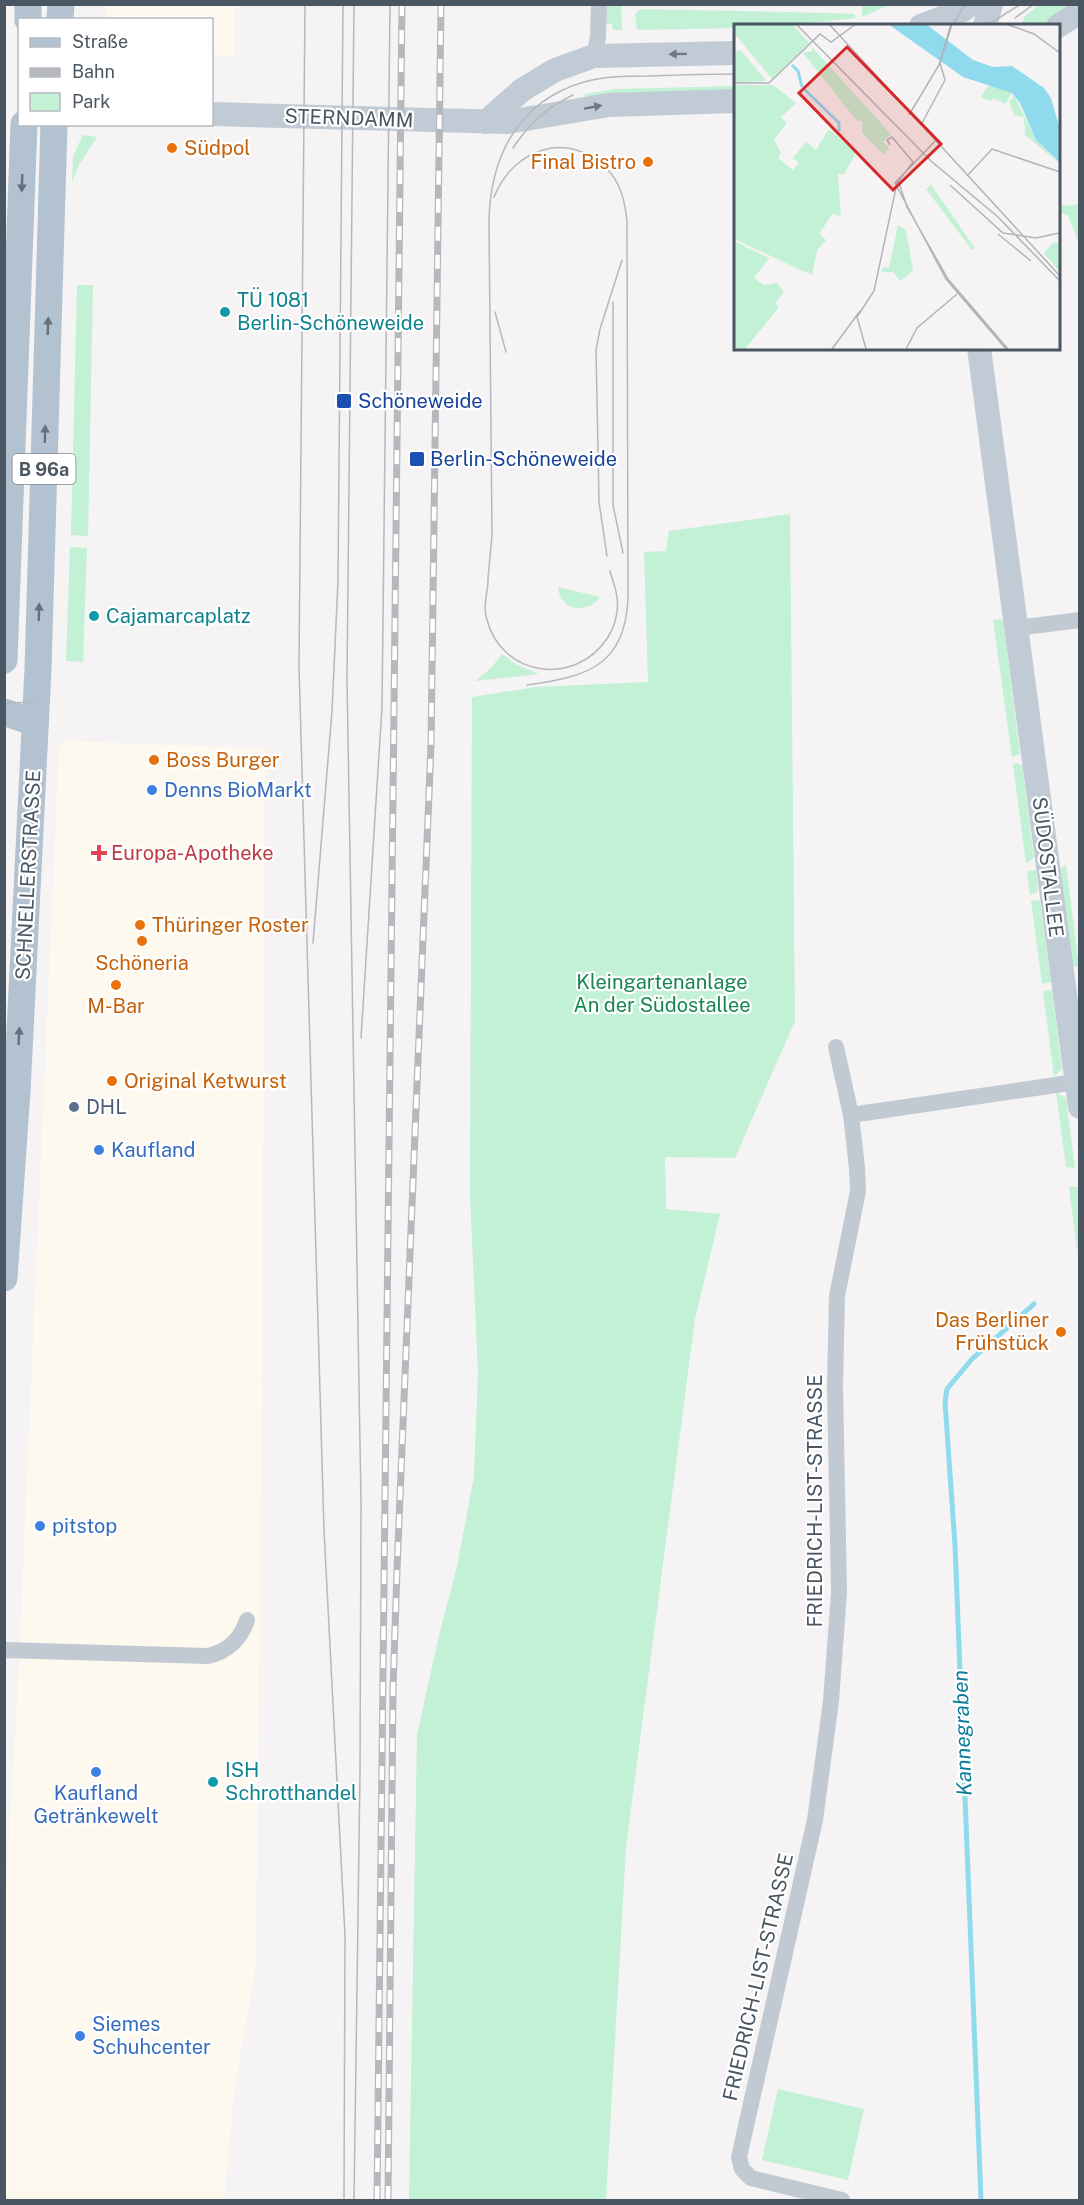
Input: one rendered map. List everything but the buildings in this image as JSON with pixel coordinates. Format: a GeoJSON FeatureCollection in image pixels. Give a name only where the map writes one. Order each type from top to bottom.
{"type":"FeatureCollection","features":[{"type":"Feature","properties":{"kind":"main road"},"geometry":{"type":"LineString","coordinates":[[62,4],[70,18]]}},
{"type":"Feature","properties":{"kind":"main road"},"geometry":{"type":"LineString","coordinates":[[926,24],[971,4]]}},
{"type":"Feature","properties":{"kind":"main road"},"geometry":{"type":"LineString","coordinates":[[986,24],[991,4]]}},
{"type":"Feature","properties":{"kind":"main road"},"geometry":{"type":"LineString","coordinates":[[1060,25],[1080,12]]}},
{"type":"Feature","properties":{"kind":"main road"},"geometry":{"type":"LineString","coordinates":[[486,122],[522,90],[597,41],[734,53]]}},
{"type":"Feature","properties":{"kind":"main road","name":"STERNDAMM"},"geometry":{"type":"LineString","coordinates":[[213,114],[486,122],[522,121],[609,105],[734,101]]}},
{"type":"Feature","properties":{"kind":"main road","name":"B 96a"},"geometry":{"type":"LineString","coordinates":[[4,660],[8,451],[24,126]]}},
{"type":"Feature","properties":{"kind":"main road","name":"B 96a"},"geometry":{"type":"LineString","coordinates":[[35,723],[54,126]]}},
{"type":"Feature","properties":{"kind":"main road","name":"SÜDOSTALLEE"},"geometry":{"type":"LineString","coordinates":[[979,350],[1080,1107]]}},
{"type":"Feature","properties":{"kind":"main road"},"geometry":{"type":"LineString","coordinates":[[4,712],[35,723]]}},
{"type":"Feature","properties":{"kind":"main road","name":"SCHNELLERSTRASSE"},"geometry":{"type":"LineString","coordinates":[[4,1278],[16,1103],[35,723]]}},
{"type":"Feature","properties":{"kind":"street"},"geometry":{"type":"LineString","coordinates":[[597,41],[599,4]]}},
{"type":"Feature","properties":{"kind":"street"},"geometry":{"type":"LineString","coordinates":[[1016,628],[1080,620]]}},
{"type":"Feature","properties":{"kind":"street","name":"FRIEDRICH-LIST-STRASSE"},"geometry":{"type":"LineString","coordinates":[[836,1047],[851,1115],[858,1191],[837,1296],[835,1386],[839,1592],[831,1701],[815,1820],[740,2157],[742,2169],[751,2178],[842,2200]]}},
{"type":"Feature","properties":{"kind":"street"},"geometry":{"type":"LineString","coordinates":[[851,1115],[1076,1082]]}},
{"type":"Feature","properties":{"kind":"street"},"geometry":{"type":"LineString","coordinates":[[4,1650],[208,1656],[230,1647],[244,1630],[247,1620]]}},
{"type":"Feature","properties":{"kind":"shaded area"},"geometry":{"type":"Polygon","coordinates":[[[107,5],[235,5],[235,56],[213,55],[213,18],[107,18],[107,5]]]}},
{"type":"Feature","properties":{"kind":"shaded area"},"geometry":{"type":"Polygon","coordinates":[[[67,741],[265,748],[262,1398],[256,1964],[235,2086],[224,2200],[5,2200],[5,1904],[17,1702],[59,746],[67,741]]]}},
{"type":"Feature","properties":{"kind":"green space"},"geometry":{"type":"Polygon","coordinates":[[[862,4],[889,5],[862,17],[862,4]]]}},
{"type":"Feature","properties":{"kind":"green space"},"geometry":{"type":"Polygon","coordinates":[[[607,5],[621,5],[622,30],[613,30],[612,24],[605,23],[607,5]]]}},
{"type":"Feature","properties":{"kind":"green space"},"geometry":{"type":"Polygon","coordinates":[[[1039,5],[1079,5],[1050,24],[1022,24],[1024,17],[1039,5]]]}},
{"type":"Feature","properties":{"kind":"green space"},"geometry":{"type":"Polygon","coordinates":[[[640,9],[854,14],[856,18],[796,24],[734,24],[734,28],[639,30],[635,14],[640,9]]]}},
{"type":"Feature","properties":{"kind":"green space"},"geometry":{"type":"Polygon","coordinates":[[[734,86],[734,93],[585,101],[585,94],[615,89],[734,86]]]}},
{"type":"Feature","properties":{"kind":"green space"},"geometry":{"type":"Polygon","coordinates":[[[83,135],[97,137],[79,165],[72,182],[73,156],[83,135]]]}},
{"type":"Feature","properties":{"kind":"green space"},"geometry":{"type":"Polygon","coordinates":[[[1060,204],[1065,206],[1079,204],[1079,244],[1068,215],[1060,212],[1060,204]]]}},
{"type":"Feature","properties":{"kind":"green space"},"geometry":{"type":"Polygon","coordinates":[[[77,285],[93,285],[88,536],[71,535],[77,285]]]}},
{"type":"Feature","properties":{"kind":"green space","name":"Kleingartenanlage An der Südostallee"},"geometry":{"type":"Polygon","coordinates":[[[790,514],[795,1021],[735,1158],[665,1157],[666,1209],[720,1214],[695,1319],[626,1847],[606,2200],[409,2200],[417,1735],[457,1567],[474,1476],[478,1372],[470,1195],[472,697],[536,687],[648,682],[644,552],[666,551],[669,531],[790,514]]]}},
{"type":"Feature","properties":{"kind":"green space"},"geometry":{"type":"Polygon","coordinates":[[[70,547],[87,548],[83,662],[66,661],[70,547]]]}},
{"type":"Feature","properties":{"kind":"green space"},"geometry":{"type":"Polygon","coordinates":[[[558,587],[600,597],[588,606],[574,608],[563,601],[558,587]]]}},
{"type":"Feature","properties":{"kind":"green space"},"geometry":{"type":"Polygon","coordinates":[[[1003,619],[1020,754],[1012,757],[993,620],[1003,619]]]}},
{"type":"Feature","properties":{"kind":"green space"},"geometry":{"type":"Polygon","coordinates":[[[502,654],[517,665],[539,674],[475,681],[491,668],[502,654]]]}},
{"type":"Feature","properties":{"kind":"green space"},"geometry":{"type":"Polygon","coordinates":[[[1018,763],[1022,766],[1034,858],[1026,863],[1013,764],[1018,763]]]}},
{"type":"Feature","properties":{"kind":"green space"},"geometry":{"type":"Polygon","coordinates":[[[1066,865],[1079,967],[1072,966],[1060,869],[1066,865]]]}},
{"type":"Feature","properties":{"kind":"green space"},"geometry":{"type":"Polygon","coordinates":[[[1036,870],[1038,891],[1030,895],[1027,871],[1036,870]]]}},
{"type":"Feature","properties":{"kind":"green space"},"geometry":{"type":"Polygon","coordinates":[[[1040,900],[1051,982],[1042,984],[1031,901],[1040,900]]]}},
{"type":"Feature","properties":{"kind":"green space"},"geometry":{"type":"Polygon","coordinates":[[[1052,990],[1062,1069],[1054,1077],[1043,991],[1052,990]]]}},
{"type":"Feature","properties":{"kind":"green space"},"geometry":{"type":"Polygon","coordinates":[[[1056,1092],[1066,1098],[1075,1168],[1066,1167],[1056,1092]]]}},
{"type":"Feature","properties":{"kind":"green space"},"geometry":{"type":"Polygon","coordinates":[[[1069,1187],[1078,1187],[1080,1248],[1077,1250],[1069,1187]]]}},
{"type":"Feature","properties":{"kind":"green space"},"geometry":{"type":"Polygon","coordinates":[[[778,2089],[864,2109],[848,2180],[762,2160],[778,2089]]]}},
{"type":"Feature","properties":{"kind":"waterway","name":"Kannegraben"},"geometry":{"type":"LineString","coordinates":[[981,2200],[955,1545],[945,1402],[947,1389],[972,1359],[1034,1304]]}},
{"type":"Feature","properties":{"kind":"tram line"},"geometry":{"type":"LineString","coordinates":[[305,4],[299,667],[324,1530],[345,1936],[344,2200]]}},
{"type":"Feature","properties":{"kind":"tram line"},"geometry":{"type":"LineString","coordinates":[[313,943],[332,711],[338,581],[343,4]]}},
{"type":"Feature","properties":{"kind":"tram line"},"geometry":{"type":"LineString","coordinates":[[354,4],[347,679],[361,1503],[354,2200]]}},
{"type":"Feature","properties":{"kind":"tram line"},"geometry":{"type":"LineString","coordinates":[[361,1038],[382,707],[390,4]]}},
{"type":"Feature","properties":{"kind":"tram line"},"geometry":{"type":"LineString","coordinates":[[953,24],[965,4]]}},
{"type":"Feature","properties":{"kind":"tram line"},"geometry":{"type":"LineString","coordinates":[[989,24],[1021,4]]}},
{"type":"Feature","properties":{"kind":"tram line"},"geometry":{"type":"LineString","coordinates":[[1015,18],[1034,4]]}},
{"type":"Feature","properties":{"kind":"tram line"},"geometry":{"type":"LineString","coordinates":[[610,571],[617,602],[614,623],[608,637],[594,653],[577,664],[559,669],[540,668],[522,663],[506,652],[494,637],[485,607],[492,535],[489,222],[495,175],[502,154],[512,135],[525,118],[541,103],[561,91],[584,82],[608,77],[734,74]]}},
{"type":"Feature","properties":{"kind":"tram line"},"geometry":{"type":"LineString","coordinates":[[513,148],[539,117],[554,105],[573,95]]}},
{"type":"Feature","properties":{"kind":"tram line"},"geometry":{"type":"LineString","coordinates":[[494,197],[503,180],[528,156],[543,150],[559,148],[576,150],[592,157],[612,174],[622,193],[627,221],[628,599],[625,622],[619,640],[610,654],[598,664],[567,678],[527,685]]}},
{"type":"Feature","properties":{"kind":"tram line"},"geometry":{"type":"LineString","coordinates":[[607,556],[599,502],[596,350],[600,329],[622,260]]}},
{"type":"Feature","properties":{"kind":"tram line"},"geometry":{"type":"LineString","coordinates":[[613,302],[613,505],[623,553]]}},
{"type":"Feature","properties":{"kind":"tram line"},"geometry":{"type":"LineString","coordinates":[[495,312],[506,352]]}},
{"type":"Feature","properties":{"kind":"tram line"},"geometry":{"type":"LineString","coordinates":[[4,703],[36,702]]}},
{"type":"Feature","properties":{"kind":"railway"},"geometry":{"type":"LineString","coordinates":[[377,2200],[402,4]]}},
{"type":"Feature","properties":{"kind":"railway"},"geometry":{"type":"LineString","coordinates":[[388,2200],[393,1689],[431,745],[441,4]]}},
{"type":"Feature","properties":{"kind":"place","name":"Südpol"},"geometry":{"type":"Point","coordinates":[172,148]}},
{"type":"Feature","properties":{"kind":"place","name":"Final Bistro"},"geometry":{"type":"Point","coordinates":[648,162]}},
{"type":"Feature","properties":{"kind":"place","name":"TÜ 1081 Berlin-Schöneweide"},"geometry":{"type":"Point","coordinates":[225,312]}},
{"type":"Feature","properties":{"kind":"place","name":"Schöneweide"},"geometry":{"type":"Point","coordinates":[344,401]}},
{"type":"Feature","properties":{"kind":"place","name":"Berlin-Schöneweide"},"geometry":{"type":"Point","coordinates":[417,459]}},
{"type":"Feature","properties":{"kind":"place","name":"Cajamarcaplatz"},"geometry":{"type":"Point","coordinates":[94,616]}},
{"type":"Feature","properties":{"kind":"place","name":"Boss Burger"},"geometry":{"type":"Point","coordinates":[154,760]}},
{"type":"Feature","properties":{"kind":"place","name":"Denns BioMarkt"},"geometry":{"type":"Point","coordinates":[152,790]}},
{"type":"Feature","properties":{"kind":"place","name":"Europa-Apotheke"},"geometry":{"type":"Point","coordinates":[99,853]}},
{"type":"Feature","properties":{"kind":"place","name":"Thüringer Roster"},"geometry":{"type":"Point","coordinates":[140,925]}},
{"type":"Feature","properties":{"kind":"place","name":"Schöneria"},"geometry":{"type":"Point","coordinates":[142,941]}},
{"type":"Feature","properties":{"kind":"place","name":"M-Bar"},"geometry":{"type":"Point","coordinates":[116,985]}},
{"type":"Feature","properties":{"kind":"place","name":"Original Ketwurst"},"geometry":{"type":"Point","coordinates":[112,1081]}},
{"type":"Feature","properties":{"kind":"place","name":"DHL"},"geometry":{"type":"Point","coordinates":[74,1107]}},
{"type":"Feature","properties":{"kind":"place","name":"Kaufland"},"geometry":{"type":"Point","coordinates":[99,1150]}},
{"type":"Feature","properties":{"kind":"place","name":"Das Berliner Frühstück"},"geometry":{"type":"Point","coordinates":[1061,1332]}},
{"type":"Feature","properties":{"kind":"place","name":"pitstop"},"geometry":{"type":"Point","coordinates":[40,1526]}},
{"type":"Feature","properties":{"kind":"place","name":"Kaufland Getränkewelt"},"geometry":{"type":"Point","coordinates":[96,1772]}},
{"type":"Feature","properties":{"kind":"place","name":"ISH Schrotthandel"},"geometry":{"type":"Point","coordinates":[213,1782]}},
{"type":"Feature","properties":{"kind":"place","name":"Siemes Schuhcenter"},"geometry":{"type":"Point","coordinates":[80,2036]}}]}
